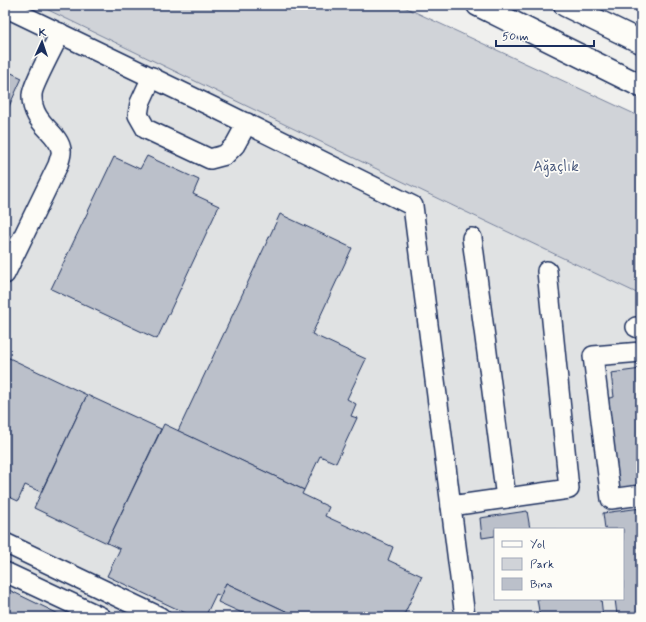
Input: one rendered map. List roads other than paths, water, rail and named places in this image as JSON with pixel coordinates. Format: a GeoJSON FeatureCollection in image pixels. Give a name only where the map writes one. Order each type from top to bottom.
{"type":"FeatureCollection","features":[{"type":"Feature","properties":{"kind":"highway"},"geometry":{"type":"LineString","coordinates":[[478,5],[641,86]]}},
{"type":"Feature","properties":{"kind":"highway"},"geometry":{"type":"LineString","coordinates":[[565,5],[641,42]]}},
{"type":"Feature","properties":{"kind":"street"},"geometry":{"type":"LineString","coordinates":[[5,7],[247,123],[413,206],[465,617]]}},
{"type":"Feature","properties":{"kind":"street"},"geometry":{"type":"LineString","coordinates":[[5,274],[58,165],[62,150],[58,140],[42,124],[33,109],[32,93],[60,33]]}},
{"type":"Feature","properties":{"kind":"street"},"geometry":{"type":"LineString","coordinates":[[152,78],[140,103],[138,115],[146,129],[210,159],[225,155],[235,145],[247,123]]}},
{"type":"Feature","properties":{"kind":"street"},"geometry":{"type":"LineString","coordinates":[[472,238],[506,498]]}},
{"type":"Feature","properties":{"kind":"street"},"geometry":{"type":"LineString","coordinates":[[451,506],[569,488],[547,271]]}},
{"type":"Feature","properties":{"kind":"street"},"geometry":{"type":"LineString","coordinates":[[641,352],[593,356],[611,499],[641,495]]}},
{"type":"Feature","properties":{"kind":"street"},"geometry":{"type":"LineString","coordinates":[[5,543],[160,617]]}},
{"type":"Feature","properties":{"kind":"street"},"geometry":{"type":"LineString","coordinates":[[5,572],[101,617]]}},
{"type":"Feature","properties":{"kind":"park label","name":"Ağaçlık"},"geometry":{"type":"Point","coordinates":[556,166]}}]}
